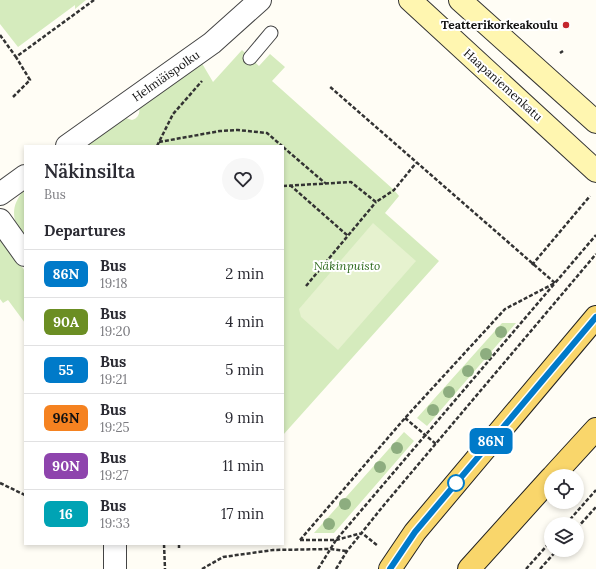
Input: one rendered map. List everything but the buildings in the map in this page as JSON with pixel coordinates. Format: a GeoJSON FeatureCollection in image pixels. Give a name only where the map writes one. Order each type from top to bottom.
{"type":"FeatureCollection","features":[{"type":"Feature","properties":{"kind":"main road","name":"Haapaniemenkatu"},"geometry":{"type":"LineString","coordinates":[[410,0],[596,171]]}},
{"type":"Feature","properties":{"kind":"main road"},"geometry":{"type":"LineString","coordinates":[[460,0],[596,122]]}},
{"type":"Feature","properties":{"kind":"main road"},"geometry":{"type":"LineString","coordinates":[[390,569],[415,532],[596,317]]}},
{"type":"Feature","properties":{"kind":"main road"},"geometry":{"type":"LineString","coordinates":[[559,469],[596,429]]}},
{"type":"Feature","properties":{"kind":"main road"},"geometry":{"type":"LineString","coordinates":[[469,569],[544,486]]}},
{"type":"Feature","properties":{"kind":"street","name":"Helmiäispolku"},"geometry":{"type":"LineString","coordinates":[[68,145],[212,43],[260,0]]}},
{"type":"Feature","properties":{"kind":"street"},"geometry":{"type":"LineString","coordinates":[[0,194],[24,177]]}},
{"type":"Feature","properties":{"kind":"street"},"geometry":{"type":"LineString","coordinates":[[0,220],[24,254]]}},
{"type":"Feature","properties":{"kind":"street"},"geometry":{"type":"LineString","coordinates":[[115,545],[115,569]]}},
{"type":"Feature","properties":{"kind":"lane"},"geometry":{"type":"LineString","coordinates":[[250,58],[271,33]]}},
{"type":"Feature","properties":{"kind":"path"},"geometry":{"type":"LineString","coordinates":[[16,57],[94,0]]}},
{"type":"Feature","properties":{"kind":"path"},"geometry":{"type":"LineString","coordinates":[[0,35],[30,80],[13,97]]}},
{"type":"Feature","properties":{"kind":"path"},"geometry":{"type":"LineString","coordinates":[[157,145],[173,114],[204,77]]}},
{"type":"Feature","properties":{"kind":"path"},"geometry":{"type":"LineString","coordinates":[[329,86],[532,265],[555,283]]}},
{"type":"Feature","properties":{"kind":"path"},"geometry":{"type":"LineString","coordinates":[[158,142],[220,131],[238,130],[267,134],[281,145]]}},
{"type":"Feature","properties":{"kind":"path"},"geometry":{"type":"LineString","coordinates":[[284,148],[326,183]]}},
{"type":"Feature","properties":{"kind":"path"},"geometry":{"type":"LineString","coordinates":[[306,286],[376,202],[394,190],[416,163]]}},
{"type":"Feature","properties":{"kind":"path"},"geometry":{"type":"LineString","coordinates":[[284,186],[289,184],[351,182],[376,202]]}},
{"type":"Feature","properties":{"kind":"path"},"geometry":{"type":"LineString","coordinates":[[289,184],[348,236]]}},
{"type":"Feature","properties":{"kind":"path"},"geometry":{"type":"LineString","coordinates":[[532,265],[590,196]]}},
{"type":"Feature","properties":{"kind":"path"},"geometry":{"type":"LineString","coordinates":[[318,569],[336,540],[427,436],[596,234]]}},
{"type":"Feature","properties":{"kind":"path"},"geometry":{"type":"LineString","coordinates":[[336,569],[362,533],[596,254]]}},
{"type":"Feature","properties":{"kind":"path"},"geometry":{"type":"LineString","coordinates":[[362,533],[336,540],[300,540],[405,418],[505,309],[555,283]]}},
{"type":"Feature","properties":{"kind":"path"},"geometry":{"type":"LineString","coordinates":[[405,418],[436,444]]}},
{"type":"Feature","properties":{"kind":"path"},"geometry":{"type":"LineString","coordinates":[[0,483],[24,495]]}},
{"type":"Feature","properties":{"kind":"path"},"geometry":{"type":"LineString","coordinates":[[572,517],[596,490]]}},
{"type":"Feature","properties":{"kind":"path"},"geometry":{"type":"LineString","coordinates":[[584,520],[596,507]]}},
{"type":"Feature","properties":{"kind":"path"},"geometry":{"type":"LineString","coordinates":[[164,545],[165,569]]}},
{"type":"Feature","properties":{"kind":"path"},"geometry":{"type":"LineString","coordinates":[[202,569],[223,557],[274,550],[330,549],[347,552]]}},
{"type":"Feature","properties":{"kind":"path"},"geometry":{"type":"LineString","coordinates":[[528,568],[544,549]]}},
{"type":"Feature","properties":{"kind":"path"},"geometry":{"type":"LineString","coordinates":[[540,569],[551,557]]}},
{"type":"Feature","properties":{"kind":"green space"},"geometry":{"type":"Polygon","coordinates":[[[0,0],[86,0],[75,9],[75,5],[18,47],[0,24],[0,0]]]}},
{"type":"Feature","properties":{"kind":"green space","name":"Näkinpuisto"},"geometry":{"type":"Polygon","coordinates":[[[242,50],[259,66],[270,54],[285,67],[272,81],[394,190],[399,196],[385,213],[439,261],[284,434],[284,145],[84,145],[123,117],[132,120],[138,117],[139,106],[200,60],[213,82],[242,50]]]}},
{"type":"Feature","properties":{"kind":"green space"},"geometry":{"type":"Polygon","coordinates":[[[24,190],[24,240],[15,221],[14,215],[16,202],[24,190]]]}},
{"type":"Feature","properties":{"kind":"green space"},"geometry":{"type":"Polygon","coordinates":[[[373,223],[416,261],[338,350],[301,317],[299,309],[373,223]]]}},
{"type":"Feature","properties":{"kind":"green space"},"geometry":{"type":"Polygon","coordinates":[[[0,237],[24,270],[24,322],[8,300],[3,303],[0,299],[0,237]]]}},
{"type":"Feature","properties":{"kind":"green space"},"geometry":{"type":"Polygon","coordinates":[[[502,323],[516,323],[427,426],[417,418],[502,323]]]}},
{"type":"Feature","properties":{"kind":"green space"},"geometry":{"type":"Polygon","coordinates":[[[404,432],[414,441],[334,533],[314,533],[404,432]]]}},
{"type":"Feature","properties":{"kind":"bus line","name":"86N"},"geometry":{"type":"LineString","coordinates":[[390,569],[415,532],[574,345],[596,317]]}},
{"type":"Feature","properties":{"kind":"place","name":"Teatterikorkeakoulu"},"geometry":{"type":"Point","coordinates":[566,25]}}]}
